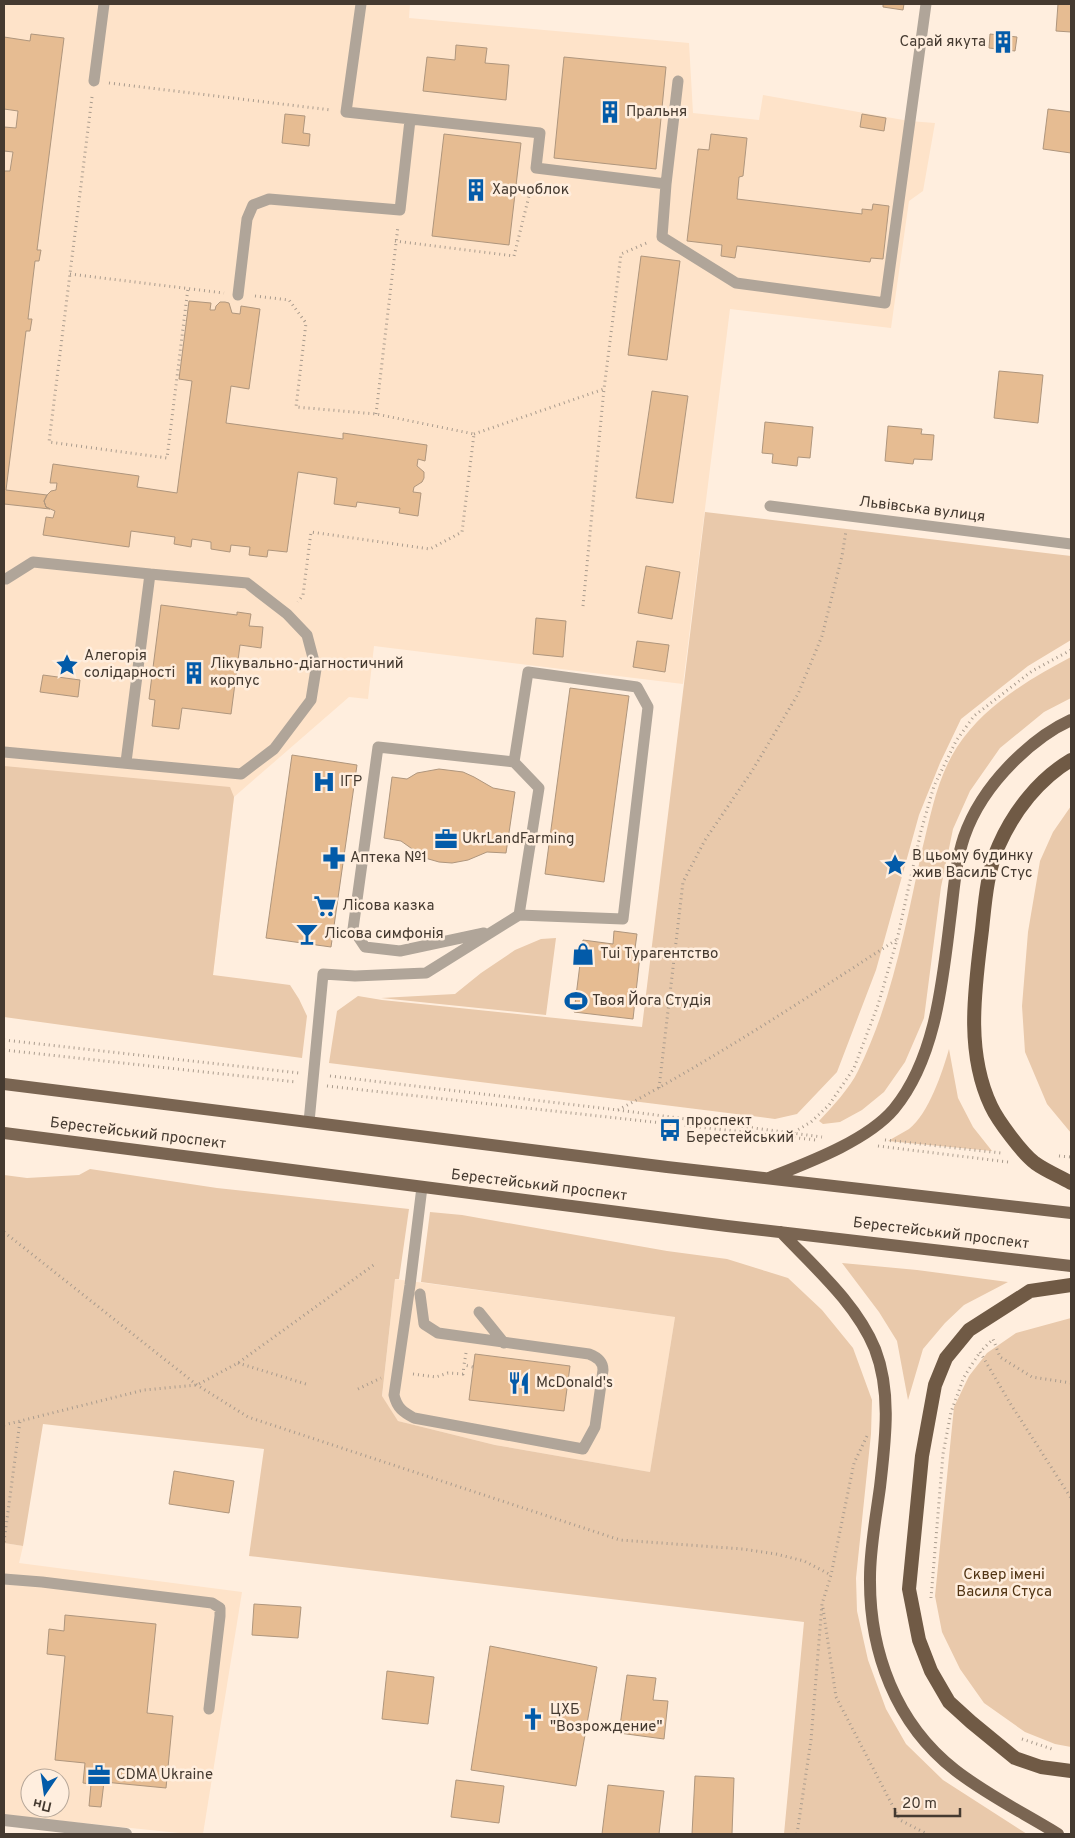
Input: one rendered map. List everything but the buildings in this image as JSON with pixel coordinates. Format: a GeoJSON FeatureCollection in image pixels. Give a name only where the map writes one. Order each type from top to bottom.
{"type":"FeatureCollection","features":[{"type":"Feature","properties":{"kind":"highway"},"geometry":{"type":"LineString","coordinates":[[1071,760],[1059,767],[1033,790],[1014,817],[998,846],[987,886],[974,1012],[976,1048],[981,1078],[991,1106],[1011,1136],[1034,1162],[1071,1183]]}},
{"type":"Feature","properties":{"kind":"highway"},"geometry":{"type":"LineString","coordinates":[[1071,1285],[1030,1291],[969,1330],[946,1358],[935,1385],[922,1456],[910,1589],[919,1640],[931,1672],[949,1702],[1016,1758],[1041,1767],[1071,1771]]}},
{"type":"Feature","properties":{"kind":"main road"},"geometry":{"type":"LineString","coordinates":[[766,1178],[822,1157],[868,1131],[894,1110],[912,1082],[926,1050],[936,1017],[942,983],[955,871],[964,837],[978,805],[1001,774],[1028,747],[1060,725],[1071,720]]}},
{"type":"Feature","properties":{"kind":"main road"},"geometry":{"type":"LineString","coordinates":[[4,1084],[766,1178],[1071,1213]]}},
{"type":"Feature","properties":{"kind":"main road","name":"Берестейський проспект"},"geometry":{"type":"LineString","coordinates":[[6,1136],[1071,1266]]}},
{"type":"Feature","properties":{"kind":"main road"},"geometry":{"type":"LineString","coordinates":[[781,1232],[857,1315],[875,1350],[883,1378],[886,1414],[883,1465],[870,1576],[870,1611],[878,1649],[896,1701],[926,1744],[956,1771],[1058,1834]]}},
{"type":"Feature","properties":{"kind":"street"},"geometry":{"type":"LineString","coordinates":[[4,1820],[126,1834]]}},
{"type":"Feature","properties":{"kind":"lane"},"geometry":{"type":"LineString","coordinates":[[94,81],[104,4]]}},
{"type":"Feature","properties":{"kind":"lane"},"geometry":{"type":"LineString","coordinates":[[361,4],[346,112],[540,132],[536,168],[666,184]]}},
{"type":"Feature","properties":{"kind":"lane"},"geometry":{"type":"LineString","coordinates":[[678,82],[662,237],[736,283],[885,303],[926,4]]}},
{"type":"Feature","properties":{"kind":"lane"},"geometry":{"type":"LineString","coordinates":[[238,294],[247,219],[253,205],[269,199],[400,210],[410,120]]}},
{"type":"Feature","properties":{"kind":"lane","name":"Львівська вулиця"},"geometry":{"type":"LineString","coordinates":[[770,506],[1071,544]]}},
{"type":"Feature","properties":{"kind":"lane"},"geometry":{"type":"LineString","coordinates":[[4,579],[6,580],[33,562],[247,583],[287,614],[308,635],[316,669],[311,700],[274,749],[241,774],[4,752]]}},
{"type":"Feature","properties":{"kind":"lane"},"geometry":{"type":"LineString","coordinates":[[126,762],[150,574]]}},
{"type":"Feature","properties":{"kind":"lane"},"geometry":{"type":"LineString","coordinates":[[309,1122],[323,974],[355,976],[426,973],[519,915],[623,919],[648,707],[637,687],[528,672],[514,762]]}},
{"type":"Feature","properties":{"kind":"lane"},"geometry":{"type":"LineString","coordinates":[[492,931],[400,951],[365,947],[353,929],[378,747],[514,762],[539,788],[519,915]]}},
{"type":"Feature","properties":{"kind":"lane"},"geometry":{"type":"LineString","coordinates":[[420,1294],[424,1324],[438,1333],[589,1354],[597,1357],[603,1365],[595,1427],[583,1449],[414,1418],[402,1412],[394,1395],[422,1187]]}},
{"type":"Feature","properties":{"kind":"lane"},"geometry":{"type":"LineString","coordinates":[[479,1312],[504,1343]]}},
{"type":"Feature","properties":{"kind":"lane"},"geometry":{"type":"LineString","coordinates":[[4,1579],[42,1582],[212,1604],[220,1608],[209,1708]]}},
{"type":"Feature","properties":{"kind":"path"},"geometry":{"type":"LineString","coordinates":[[188,288],[167,458],[48,442],[94,81],[346,112]]}},
{"type":"Feature","properties":{"kind":"path"},"geometry":{"type":"LineString","coordinates":[[395,241],[514,256],[536,168]]}},
{"type":"Feature","properties":{"kind":"path"},"geometry":{"type":"LineString","coordinates":[[376,414],[400,210]]}},
{"type":"Feature","properties":{"kind":"path"},"geometry":{"type":"LineString","coordinates":[[583,606],[604,389],[621,254],[662,237]]}},
{"type":"Feature","properties":{"kind":"path"},"geometry":{"type":"LineString","coordinates":[[70,274],[288,300],[306,323],[296,407],[376,414],[474,434],[604,389]]}},
{"type":"Feature","properties":{"kind":"path"},"geometry":{"type":"LineString","coordinates":[[287,614],[303,595],[311,532],[430,548],[462,532],[474,434]]}},
{"type":"Feature","properties":{"kind":"path"},"geometry":{"type":"LineString","coordinates":[[659,1088],[684,882],[705,840],[752,771],[798,694],[822,636],[842,556],[849,516]]}},
{"type":"Feature","properties":{"kind":"path"},"geometry":{"type":"LineString","coordinates":[[793,1132],[811,1122],[830,1105],[854,1068],[878,1005],[897,940],[921,831],[934,786],[956,741],[974,716],[1032,671],[1071,650]]}},
{"type":"Feature","properties":{"kind":"path"},"geometry":{"type":"LineString","coordinates":[[618,1110],[659,1088],[897,940]]}},
{"type":"Feature","properties":{"kind":"path"},"geometry":{"type":"LineString","coordinates":[[4,1040],[313,1079],[817,1140],[826,1138],[793,1132],[618,1110],[313,1079],[4,1050]]}},
{"type":"Feature","properties":{"kind":"path"},"geometry":{"type":"LineString","coordinates":[[854,1139],[1028,1156]]}},
{"type":"Feature","properties":{"kind":"path"},"geometry":{"type":"LineString","coordinates":[[854,1139],[886,1147],[1012,1162]]}},
{"type":"Feature","properties":{"kind":"path"},"geometry":{"type":"LineString","coordinates":[[4,1232],[197,1385],[248,1417],[620,1540],[743,1549],[776,1554],[804,1561],[830,1575]]}},
{"type":"Feature","properties":{"kind":"path"},"geometry":{"type":"LineString","coordinates":[[4,1425],[144,1390],[197,1385],[238,1363],[375,1264]]}},
{"type":"Feature","properties":{"kind":"path"},"geometry":{"type":"LineString","coordinates":[[932,1604],[930,1596],[943,1454],[951,1412],[964,1377],[980,1352],[993,1339],[1000,1357],[1032,1377],[1071,1383]]}},
{"type":"Feature","properties":{"kind":"path"},"geometry":{"type":"LineString","coordinates":[[980,1352],[1010,1403],[1071,1498]]}},
{"type":"Feature","properties":{"kind":"path"},"geometry":{"type":"LineString","coordinates":[[238,1363],[306,1384]]}},
{"type":"Feature","properties":{"kind":"path"},"geometry":{"type":"LineString","coordinates":[[4,1542],[20,1420]]}},
{"type":"Feature","properties":{"kind":"path"},"geometry":{"type":"LineString","coordinates":[[797,1834],[811,1740],[822,1604],[854,1462],[868,1432]]}},
{"type":"Feature","properties":{"kind":"path"},"geometry":{"type":"LineString","coordinates":[[822,1604],[827,1626],[836,1697],[900,1820],[927,1834]]}},
{"type":"Feature","properties":{"kind":"path"},"geometry":{"type":"LineString","coordinates":[[1015,1734],[1022,1739],[1059,1751]]}},
{"type":"Feature","properties":{"kind":"shaded area"},"geometry":{"type":"Polygon","coordinates":[[[4,4],[410,4],[409,18],[689,43],[693,113],[759,120],[763,95],[909,121],[935,123],[923,191],[909,201],[891,328],[730,309],[683,684],[374,646],[368,699],[349,697],[234,797],[213,975],[4,953],[4,4]]]}},
{"type":"Feature","properties":{"kind":"shaded area"},"geometry":{"type":"Polygon","coordinates":[[[395,1279],[675,1317],[650,1472],[495,1445],[398,1421],[382,1397],[395,1279]]]}},
{"type":"Feature","properties":{"kind":"shaded area"},"geometry":{"type":"Polygon","coordinates":[[[4,1543],[23,1546],[19,1563],[242,1592],[203,1834],[33,1818],[70,1818],[70,1768],[20,1768],[20,1817],[4,1815],[4,1543]]]}},
{"type":"Feature","properties":{"kind":"green space"},"geometry":{"type":"Polygon","coordinates":[[[705,512],[1071,556],[1071,640],[1028,666],[961,719],[940,763],[919,815],[876,970],[837,1072],[797,1114],[775,1119],[329,1063],[337,1011],[358,996],[642,1027],[705,512]]]}},
{"type":"Feature","properties":{"kind":"green space"},"geometry":{"type":"Polygon","coordinates":[[[1071,657],[1071,698],[1044,712],[1000,748],[970,791],[953,829],[941,887],[924,1018],[905,1062],[884,1092],[862,1110],[840,1122],[823,1124],[819,1121],[855,1077],[880,1018],[897,962],[932,810],[944,771],[950,759],[968,732],[994,706],[1024,684],[1071,657]]]}},
{"type":"Feature","properties":{"kind":"green space"},"geometry":{"type":"Polygon","coordinates":[[[4,766],[230,787],[234,797],[213,975],[290,985],[307,1016],[302,1058],[4,1017],[4,766]]]}},
{"type":"Feature","properties":{"kind":"green space"},"geometry":{"type":"Polygon","coordinates":[[[1071,806],[1071,1133],[1047,1104],[1025,1052],[1022,1006],[1028,932],[1040,861],[1053,832],[1071,806]]]}},
{"type":"Feature","properties":{"kind":"green space"},"geometry":{"type":"Polygon","coordinates":[[[556,938],[546,1015],[381,998],[455,994],[481,973],[515,950],[541,939],[556,938]]]}},
{"type":"Feature","properties":{"kind":"green space"},"geometry":{"type":"Polygon","coordinates":[[[949,1049],[958,1098],[973,1127],[992,1151],[888,1141],[909,1129],[923,1113],[939,1081],[949,1049]]]}},
{"type":"Feature","properties":{"kind":"green space"},"geometry":{"type":"Polygon","coordinates":[[[90,1169],[217,1188],[409,1209],[399,1279],[395,1279],[382,1396],[398,1421],[495,1445],[650,1472],[675,1317],[421,1282],[430,1212],[462,1215],[667,1251],[727,1259],[788,1278],[822,1310],[853,1348],[872,1400],[871,1434],[856,1578],[857,1611],[868,1660],[886,1709],[906,1744],[943,1780],[1027,1834],[784,1834],[804,1622],[249,1556],[264,1449],[43,1424],[23,1546],[4,1543],[4,1175],[27,1178],[79,1175],[90,1169]]]}},
{"type":"Feature","properties":{"kind":"green space"},"geometry":{"type":"Polygon","coordinates":[[[842,1263],[917,1270],[1008,1282],[964,1305],[945,1323],[923,1349],[908,1400],[897,1341],[879,1312],[842,1263]]]}},
{"type":"Feature","properties":{"kind":"green space","name":"Сквер імені Василя Стуса"},"geometry":{"type":"Polygon","coordinates":[[[1071,1318],[1071,1747],[1055,1744],[1025,1732],[984,1703],[960,1669],[942,1632],[935,1596],[954,1407],[969,1376],[987,1353],[1016,1333],[1071,1318]]]}},
{"type":"Feature","properties":{"kind":"place","name":"Сарай якута"},"geometry":{"type":"Point","coordinates":[1003,42]}},
{"type":"Feature","properties":{"kind":"place","name":"Пральня"},"geometry":{"type":"Point","coordinates":[610,112]}},
{"type":"Feature","properties":{"kind":"place","name":"Харчоблок"},"geometry":{"type":"Point","coordinates":[476,190]}},
{"type":"Feature","properties":{"kind":"place","name":"Алегорія солідарності"},"geometry":{"type":"Point","coordinates":[67,665]}},
{"type":"Feature","properties":{"kind":"place","name":"Лікувально-діагностичний корпус"},"geometry":{"type":"Point","coordinates":[194,673]}},
{"type":"Feature","properties":{"kind":"place","name":"ІГР"},"geometry":{"type":"Point","coordinates":[324,782]}},
{"type":"Feature","properties":{"kind":"place","name":"UkrLandFarming"},"geometry":{"type":"Point","coordinates":[446,839]}},
{"type":"Feature","properties":{"kind":"place","name":"Аптека №1"},"geometry":{"type":"Point","coordinates":[334,858]}},
{"type":"Feature","properties":{"kind":"place","name":"В цьому будинку жив Василь Стус"},"geometry":{"type":"Point","coordinates":[895,865]}},
{"type":"Feature","properties":{"kind":"place","name":"Лісова казка"},"geometry":{"type":"Point","coordinates":[325,906]}},
{"type":"Feature","properties":{"kind":"place","name":"Лісова симфонія"},"geometry":{"type":"Point","coordinates":[307,934]}},
{"type":"Feature","properties":{"kind":"place","name":"Tui Турагентство"},"geometry":{"type":"Point","coordinates":[583,954]}},
{"type":"Feature","properties":{"kind":"place","name":"Твоя Йога Студiя"},"geometry":{"type":"Point","coordinates":[576,1001]}},
{"type":"Feature","properties":{"kind":"place","name":"проспект Берестейський"},"geometry":{"type":"Point","coordinates":[670,1130]}},
{"type":"Feature","properties":{"kind":"place","name":"McDonald's"},"geometry":{"type":"Point","coordinates":[519,1383]}},
{"type":"Feature","properties":{"kind":"place","name":"ЦХБ \"Возрождение\""},"geometry":{"type":"Point","coordinates":[533,1719]}},
{"type":"Feature","properties":{"kind":"place","name":"CDMA Ukraine"},"geometry":{"type":"Point","coordinates":[99,1775]}}]}
